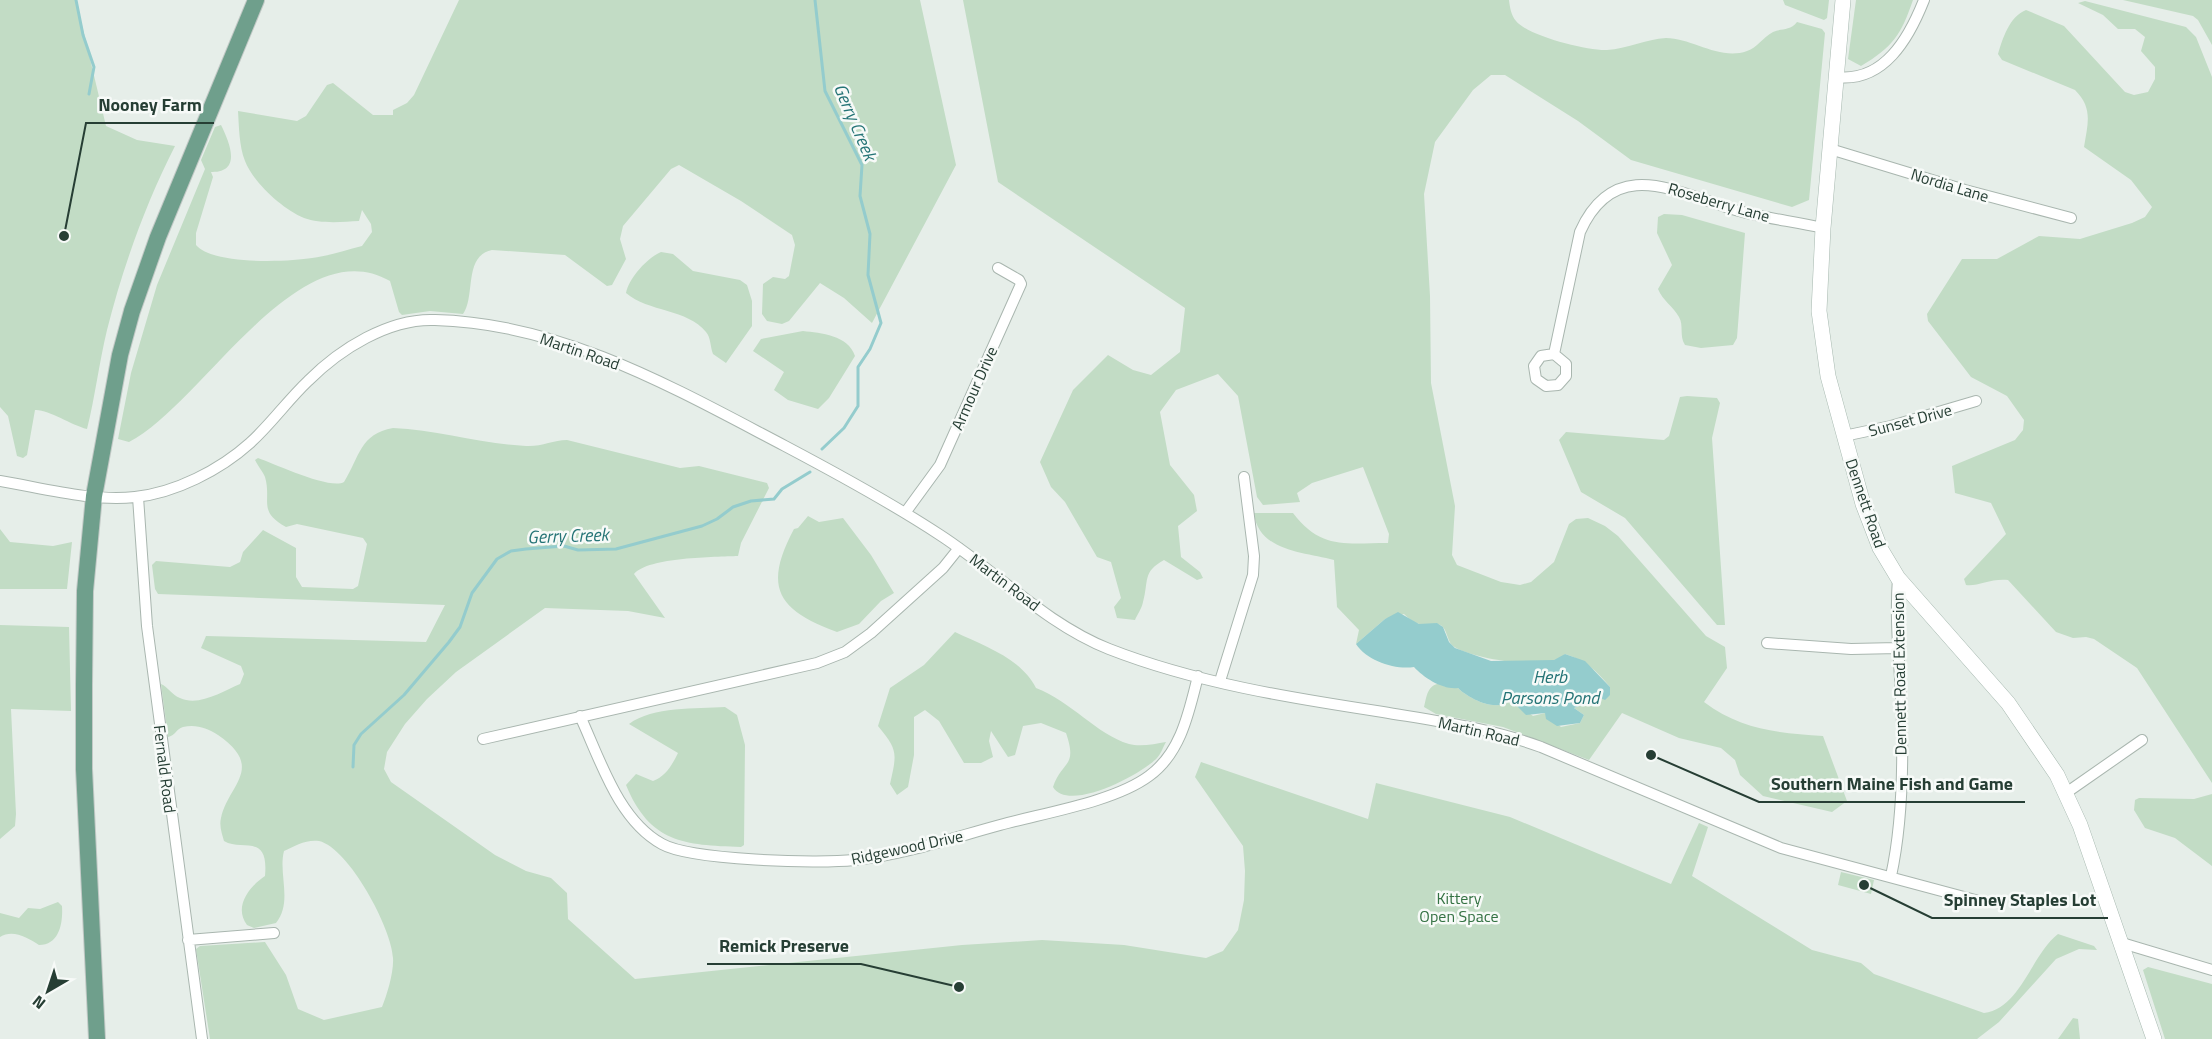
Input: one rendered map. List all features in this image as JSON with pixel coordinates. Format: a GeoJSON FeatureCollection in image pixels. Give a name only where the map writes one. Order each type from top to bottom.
{"type":"FeatureCollection","features":[{"type":"Feature","properties":{"kind":"main road"},"geometry":{"type":"LineString","coordinates":[[97,1039],[84,769],[85,591],[94,496],[120,355],[132,311],[158,237],[256,0]]}},
{"type":"Feature","properties":{"kind":"street","name":"Dennett Road"},"geometry":{"type":"LineString","coordinates":[[1843,0],[1819,285],[1821,330],[1828,376],[1844,436],[1873,532],[1898,578],[2008,702],[2047,757],[2066,793],[2080,825],[2154,1039]]}},
{"type":"Feature","properties":{"kind":"street"},"geometry":{"type":"LineString","coordinates":[[1836,77],[1856,76],[1887,61],[1909,36],[1924,0]]}},
{"type":"Feature","properties":{"kind":"street","name":"Nordia Lane"},"geometry":{"type":"LineString","coordinates":[[1830,149],[2071,218]]}},
{"type":"Feature","properties":{"kind":"street","name":"Roseberry Lane"},"geometry":{"type":"LineString","coordinates":[[1554,354],[1580,232],[1588,216],[1614,191],[1634,185],[1661,185],[1733,209],[1823,228]]}},
{"type":"Feature","properties":{"kind":"street","name":"Armour Drive"},"geometry":{"type":"LineString","coordinates":[[905,513],[940,465],[1021,284],[1019,280],[998,268]]}},
{"type":"Feature","properties":{"kind":"street","name":"Martin Road"},"geometry":{"type":"LineString","coordinates":[[0,482],[94,496],[138,497],[180,484],[230,459],[262,431],[309,379],[352,348],[398,325],[432,320],[470,323],[549,338],[613,362],[708,404],[834,471],[959,548],[1056,621],[1082,637],[1149,663],[1287,697],[1464,725],[1508,736],[1541,747],[1781,848],[1979,901]]}},
{"type":"Feature","properties":{"kind":"street","name":"Sunset Drive"},"geometry":{"type":"LineString","coordinates":[[1844,436],[1891,426],[1976,401]]}},
{"type":"Feature","properties":{"kind":"street"},"geometry":{"type":"LineString","coordinates":[[1220,681],[1253,575],[1254,556],[1244,477]]}},
{"type":"Feature","properties":{"kind":"street","name":"Fernald Road"},"geometry":{"type":"LineString","coordinates":[[138,497],[147,626],[202,1039]]}},
{"type":"Feature","properties":{"kind":"street"},"geometry":{"type":"LineString","coordinates":[[483,739],[818,663],[845,652],[943,568],[959,548]]}},
{"type":"Feature","properties":{"kind":"street","name":"Dennett Road Extension"},"geometry":{"type":"LineString","coordinates":[[1891,876],[1897,843],[1902,730],[1898,648],[1898,578]]}},
{"type":"Feature","properties":{"kind":"street"},"geometry":{"type":"LineString","coordinates":[[1767,644],[1851,649],[1898,648]]}},
{"type":"Feature","properties":{"kind":"street","name":"Ridgewood Drive"},"geometry":{"type":"LineString","coordinates":[[580,717],[626,809],[641,829],[669,848],[696,855],[855,860],[1025,818],[1101,797],[1132,785],[1162,765],[1173,749],[1185,723],[1198,676]]}},
{"type":"Feature","properties":{"kind":"street"},"geometry":{"type":"LineString","coordinates":[[2066,793],[2142,740]]}},
{"type":"Feature","properties":{"kind":"street"},"geometry":{"type":"LineString","coordinates":[[188,940],[274,933]]}},
{"type":"Feature","properties":{"kind":"street"},"geometry":{"type":"LineString","coordinates":[[2122,943],[2212,970]]}},
{"type":"Feature","properties":{"kind":"green space"},"geometry":{"type":"Polygon","coordinates":[[[0,0],[76,0],[106,126],[137,140],[175,146],[136,236],[120,283],[104,342],[87,429],[46,412],[35,410],[27,455],[23,458],[17,456],[8,416],[0,407],[0,0]]]}},
{"type":"Feature","properties":{"kind":"green space"},"geometry":{"type":"Polygon","coordinates":[[[459,0],[920,0],[956,165],[872,323],[844,298],[820,283],[789,321],[782,324],[767,321],[762,314],[763,284],[773,277],[785,279],[789,276],[795,245],[792,235],[741,201],[679,165],[671,169],[623,226],[620,239],[626,259],[612,285],[607,286],[565,255],[492,250],[477,260],[467,306],[463,314],[430,311],[402,315],[399,312],[390,281],[355,271],[321,279],[286,299],[252,328],[188,394],[157,422],[129,442],[118,439],[131,373],[157,285],[205,169],[201,160],[215,127],[221,125],[231,156],[227,168],[211,172],[213,177],[196,233],[196,245],[218,256],[269,261],[318,257],[362,246],[372,232],[371,224],[362,210],[359,221],[310,220],[295,214],[261,186],[249,169],[243,155],[238,111],[297,121],[306,116],[327,85],[333,83],[373,115],[393,115],[393,110],[407,103],[414,95],[459,0]]]}},
{"type":"Feature","properties":{"kind":"green space"},"geometry":{"type":"Polygon","coordinates":[[[963,0],[1509,0],[1514,19],[1523,27],[1545,37],[1598,50],[1622,48],[1666,38],[1686,41],[1716,51],[1737,53],[1751,50],[1773,32],[1789,28],[1797,22],[1822,29],[1825,33],[1809,200],[1792,207],[1631,160],[1578,121],[1505,75],[1491,75],[1473,90],[1435,142],[1424,194],[1430,296],[1431,383],[1455,506],[1452,555],[1457,565],[1501,582],[1520,585],[1531,582],[1554,562],[1569,524],[1576,519],[1588,518],[1605,526],[1618,536],[1706,636],[1725,647],[1727,668],[1704,702],[1732,719],[1746,724],[1776,731],[1823,736],[1847,801],[1832,812],[1763,796],[1740,775],[1735,760],[1721,748],[1679,738],[1622,713],[1589,760],[1503,727],[1436,714],[1424,707],[1432,686],[1440,683],[1443,686],[1458,688],[1485,704],[1497,705],[1512,701],[1533,716],[1545,713],[1561,727],[1580,723],[1584,715],[1574,708],[1584,704],[1578,692],[1589,693],[1610,687],[1590,667],[1572,656],[1565,654],[1557,659],[1528,663],[1476,655],[1453,646],[1441,626],[1419,624],[1404,614],[1385,619],[1356,644],[1359,630],[1337,607],[1334,560],[1296,552],[1273,542],[1257,526],[1254,513],[1293,513],[1314,533],[1335,542],[1388,543],[1389,534],[1363,467],[1312,483],[1297,493],[1300,502],[1263,505],[1257,497],[1238,396],[1218,374],[1176,390],[1160,412],[1170,465],[1194,495],[1197,511],[1178,526],[1181,557],[1200,572],[1203,578],[1197,580],[1164,560],[1149,573],[1142,604],[1135,620],[1117,618],[1114,607],[1121,598],[1111,562],[1097,557],[1065,502],[1051,487],[1040,462],[1073,390],[1108,355],[1133,370],[1151,375],[1180,352],[1185,308],[998,182],[963,0]]]}},
{"type":"Feature","properties":{"kind":"green space"},"geometry":{"type":"Polygon","coordinates":[[[1783,0],[1829,0],[1827,18],[1824,20],[1785,5],[1783,0]]]}},
{"type":"Feature","properties":{"kind":"green space"},"geometry":{"type":"Polygon","coordinates":[[[1856,0],[1913,0],[1900,31],[1894,39],[1881,53],[1861,66],[1848,59],[1856,0]]]}},
{"type":"Feature","properties":{"kind":"green space"},"geometry":{"type":"Polygon","coordinates":[[[2123,0],[2212,0],[2212,45],[2198,20],[2193,16],[2123,0]]]}},
{"type":"Feature","properties":{"kind":"green space"},"geometry":{"type":"Polygon","coordinates":[[[2085,1],[2186,27],[2196,37],[2212,77],[2212,783],[2137,668],[2094,639],[2073,638],[2056,632],[2008,580],[1966,585],[1964,579],[2006,534],[1991,503],[1955,493],[1952,466],[2015,440],[2023,430],[2024,420],[2007,396],[1971,377],[1928,321],[1927,314],[1962,259],[1997,259],[2039,236],[2080,239],[2132,223],[2145,217],[2152,207],[2131,180],[2084,147],[2088,116],[2085,103],[2075,90],[2002,60],[1998,54],[2011,23],[2026,10],[2064,26],[2125,92],[2134,95],[2148,92],[2155,79],[2155,67],[2141,51],[2145,37],[2135,29],[2118,29],[2103,15],[2078,3],[2085,1]]]}},
{"type":"Feature","properties":{"kind":"green space"},"geometry":{"type":"Polygon","coordinates":[[[1664,214],[1682,215],[1745,233],[1737,338],[1733,345],[1701,348],[1685,345],[1679,317],[1658,289],[1672,265],[1657,233],[1658,217],[1664,214]]]}},
{"type":"Feature","properties":{"kind":"green space"},"geometry":{"type":"Polygon","coordinates":[[[661,252],[673,254],[693,271],[740,280],[747,285],[752,301],[752,326],[726,363],[713,354],[708,334],[698,324],[645,304],[626,293],[639,269],[661,252]]]}},
{"type":"Feature","properties":{"kind":"green space"},"geometry":{"type":"Polygon","coordinates":[[[803,331],[826,334],[840,339],[855,356],[829,398],[818,409],[788,400],[774,390],[784,372],[753,351],[761,339],[803,331]]]}},
{"type":"Feature","properties":{"kind":"green space"},"geometry":{"type":"Polygon","coordinates":[[[1680,397],[1717,398],[1720,403],[1712,438],[1725,625],[1717,625],[1625,518],[1581,492],[1559,440],[1566,432],[1664,440],[1669,436],[1680,397]]]}},
{"type":"Feature","properties":{"kind":"green space","name":"Kittery Open Space"},"geometry":{"type":"Polygon","coordinates":[[[393,428],[526,446],[567,440],[680,468],[699,466],[767,483],[769,488],[741,543],[738,556],[667,561],[642,568],[634,574],[665,618],[628,611],[545,608],[456,672],[405,724],[387,752],[384,769],[391,782],[495,855],[526,871],[551,878],[567,893],[568,919],[635,979],[962,945],[1042,940],[1124,945],[1206,958],[1223,951],[1238,930],[1244,900],[1245,871],[1243,846],[1195,777],[1201,762],[1368,819],[1376,783],[1510,817],[1671,884],[1699,823],[1708,827],[1692,876],[1812,950],[1861,963],[1874,974],[1984,1013],[1997,1009],[2007,1002],[2025,980],[2040,954],[2058,934],[2094,946],[2097,950],[2079,949],[2056,959],[1999,1022],[1977,1039],[210,1039],[196,949],[200,946],[265,942],[286,975],[298,1009],[324,1020],[382,1007],[388,990],[393,958],[385,928],[367,891],[343,858],[331,847],[319,841],[305,842],[284,851],[284,906],[276,923],[254,928],[247,925],[243,918],[243,904],[249,891],[265,876],[263,854],[259,848],[253,846],[224,841],[220,824],[225,806],[240,777],[242,767],[240,757],[218,735],[201,727],[183,727],[168,737],[161,684],[177,697],[195,701],[211,697],[240,684],[244,674],[241,666],[201,648],[206,636],[426,642],[445,605],[158,594],[155,589],[152,565],[156,561],[230,567],[240,562],[243,552],[263,530],[296,548],[296,577],[302,587],[353,589],[358,586],[367,544],[363,538],[297,524],[286,527],[277,521],[268,510],[265,477],[255,460],[258,458],[315,480],[337,484],[344,482],[367,441],[382,431],[393,428]]]}},
{"type":"Feature","properties":{"kind":"green space"},"geometry":{"type":"Polygon","coordinates":[[[808,516],[819,522],[843,518],[871,555],[894,593],[881,601],[859,624],[837,632],[801,615],[781,594],[778,581],[779,566],[784,549],[794,529],[798,528],[808,516]]]}},
{"type":"Feature","properties":{"kind":"green space"},"geometry":{"type":"Polygon","coordinates":[[[0,529],[10,542],[53,546],[72,542],[67,589],[0,589],[0,529]]]}},
{"type":"Feature","properties":{"kind":"green space"},"geometry":{"type":"Polygon","coordinates":[[[0,625],[69,627],[71,711],[11,709],[15,826],[0,839],[0,625]]]}},
{"type":"Feature","properties":{"kind":"green space"},"geometry":{"type":"Polygon","coordinates":[[[955,632],[1001,654],[1021,669],[1036,688],[1061,701],[1117,739],[1138,745],[1166,742],[1160,755],[1149,765],[1105,789],[1073,796],[1061,794],[1053,787],[1070,758],[1066,733],[1041,723],[1023,726],[1015,755],[1008,757],[991,731],[989,741],[993,757],[981,763],[964,763],[939,721],[925,710],[914,717],[914,755],[908,787],[897,795],[890,784],[894,752],[878,726],[890,688],[924,665],[955,632]]]}},
{"type":"Feature","properties":{"kind":"green space"},"geometry":{"type":"Polygon","coordinates":[[[725,707],[737,715],[745,745],[744,845],[741,847],[686,842],[658,830],[635,804],[626,785],[636,774],[653,781],[658,779],[668,770],[678,753],[629,724],[639,718],[662,711],[725,707]]]}},
{"type":"Feature","properties":{"kind":"green space"},"geometry":{"type":"Polygon","coordinates":[[[2212,794],[2212,866],[2175,838],[2145,828],[2134,810],[2135,800],[2139,798],[2194,799],[2212,794]]]}},
{"type":"Feature","properties":{"kind":"green space"},"geometry":{"type":"Polygon","coordinates":[[[1841,872],[1874,880],[1871,894],[1838,885],[1841,872]]]}},
{"type":"Feature","properties":{"kind":"green space"},"geometry":{"type":"Polygon","coordinates":[[[58,902],[62,906],[62,919],[59,932],[52,941],[39,945],[15,934],[0,937],[0,913],[19,918],[28,908],[40,909],[58,902]]]}},
{"type":"Feature","properties":{"kind":"green space"},"geometry":{"type":"Polygon","coordinates":[[[2148,967],[2212,984],[2212,1039],[2165,1039],[2143,970],[2148,967]]]}},
{"type":"Feature","properties":{"kind":"green space"},"geometry":{"type":"Polygon","coordinates":[[[2073,1018],[2078,1019],[2080,1039],[2058,1039],[2073,1018]]]}},
{"type":"Feature","properties":{"kind":"water","name":"Herb Parsons Pond"},"geometry":{"type":"Polygon","coordinates":[[[1398,612],[1419,624],[1437,623],[1443,627],[1449,642],[1455,648],[1491,661],[1554,660],[1565,654],[1585,661],[1610,687],[1610,695],[1605,700],[1589,693],[1578,693],[1584,704],[1574,708],[1584,715],[1580,723],[1557,726],[1546,719],[1545,713],[1526,715],[1512,701],[1491,705],[1467,695],[1458,688],[1446,687],[1434,682],[1414,667],[1390,666],[1374,660],[1356,644],[1385,619],[1398,612]]]}},
{"type":"Feature","properties":{"kind":"waterway"},"geometry":{"type":"LineString","coordinates":[[76,0],[83,35],[94,67],[89,94]]}},
{"type":"Feature","properties":{"kind":"waterway","name":"Gerry Creek"},"geometry":{"type":"LineString","coordinates":[[815,0],[825,91],[862,165],[860,196],[870,234],[868,275],[881,323],[870,349],[858,367],[858,406],[844,428],[822,449]]}},
{"type":"Feature","properties":{"kind":"waterway","name":"Gerry Creek"},"geometry":{"type":"LineString","coordinates":[[353,767],[354,745],[361,734],[404,695],[449,642],[460,627],[472,593],[497,559],[511,551],[526,549],[564,546],[578,550],[616,549],[702,526],[717,519],[733,507],[751,501],[774,499],[782,489],[810,472]]}},
{"type":"Feature","properties":{"kind":"place","name":"Nooney Farm"},"geometry":{"type":"Point","coordinates":[64,236]}},
{"type":"Feature","properties":{"kind":"place","name":"Southern Maine Fish and Game"},"geometry":{"type":"Point","coordinates":[1651,755]}},
{"type":"Feature","properties":{"kind":"place","name":"Spinney Staples Lot"},"geometry":{"type":"Point","coordinates":[1864,885]}},
{"type":"Feature","properties":{"kind":"place","name":"Remick Preserve"},"geometry":{"type":"Point","coordinates":[959,987]}}]}
